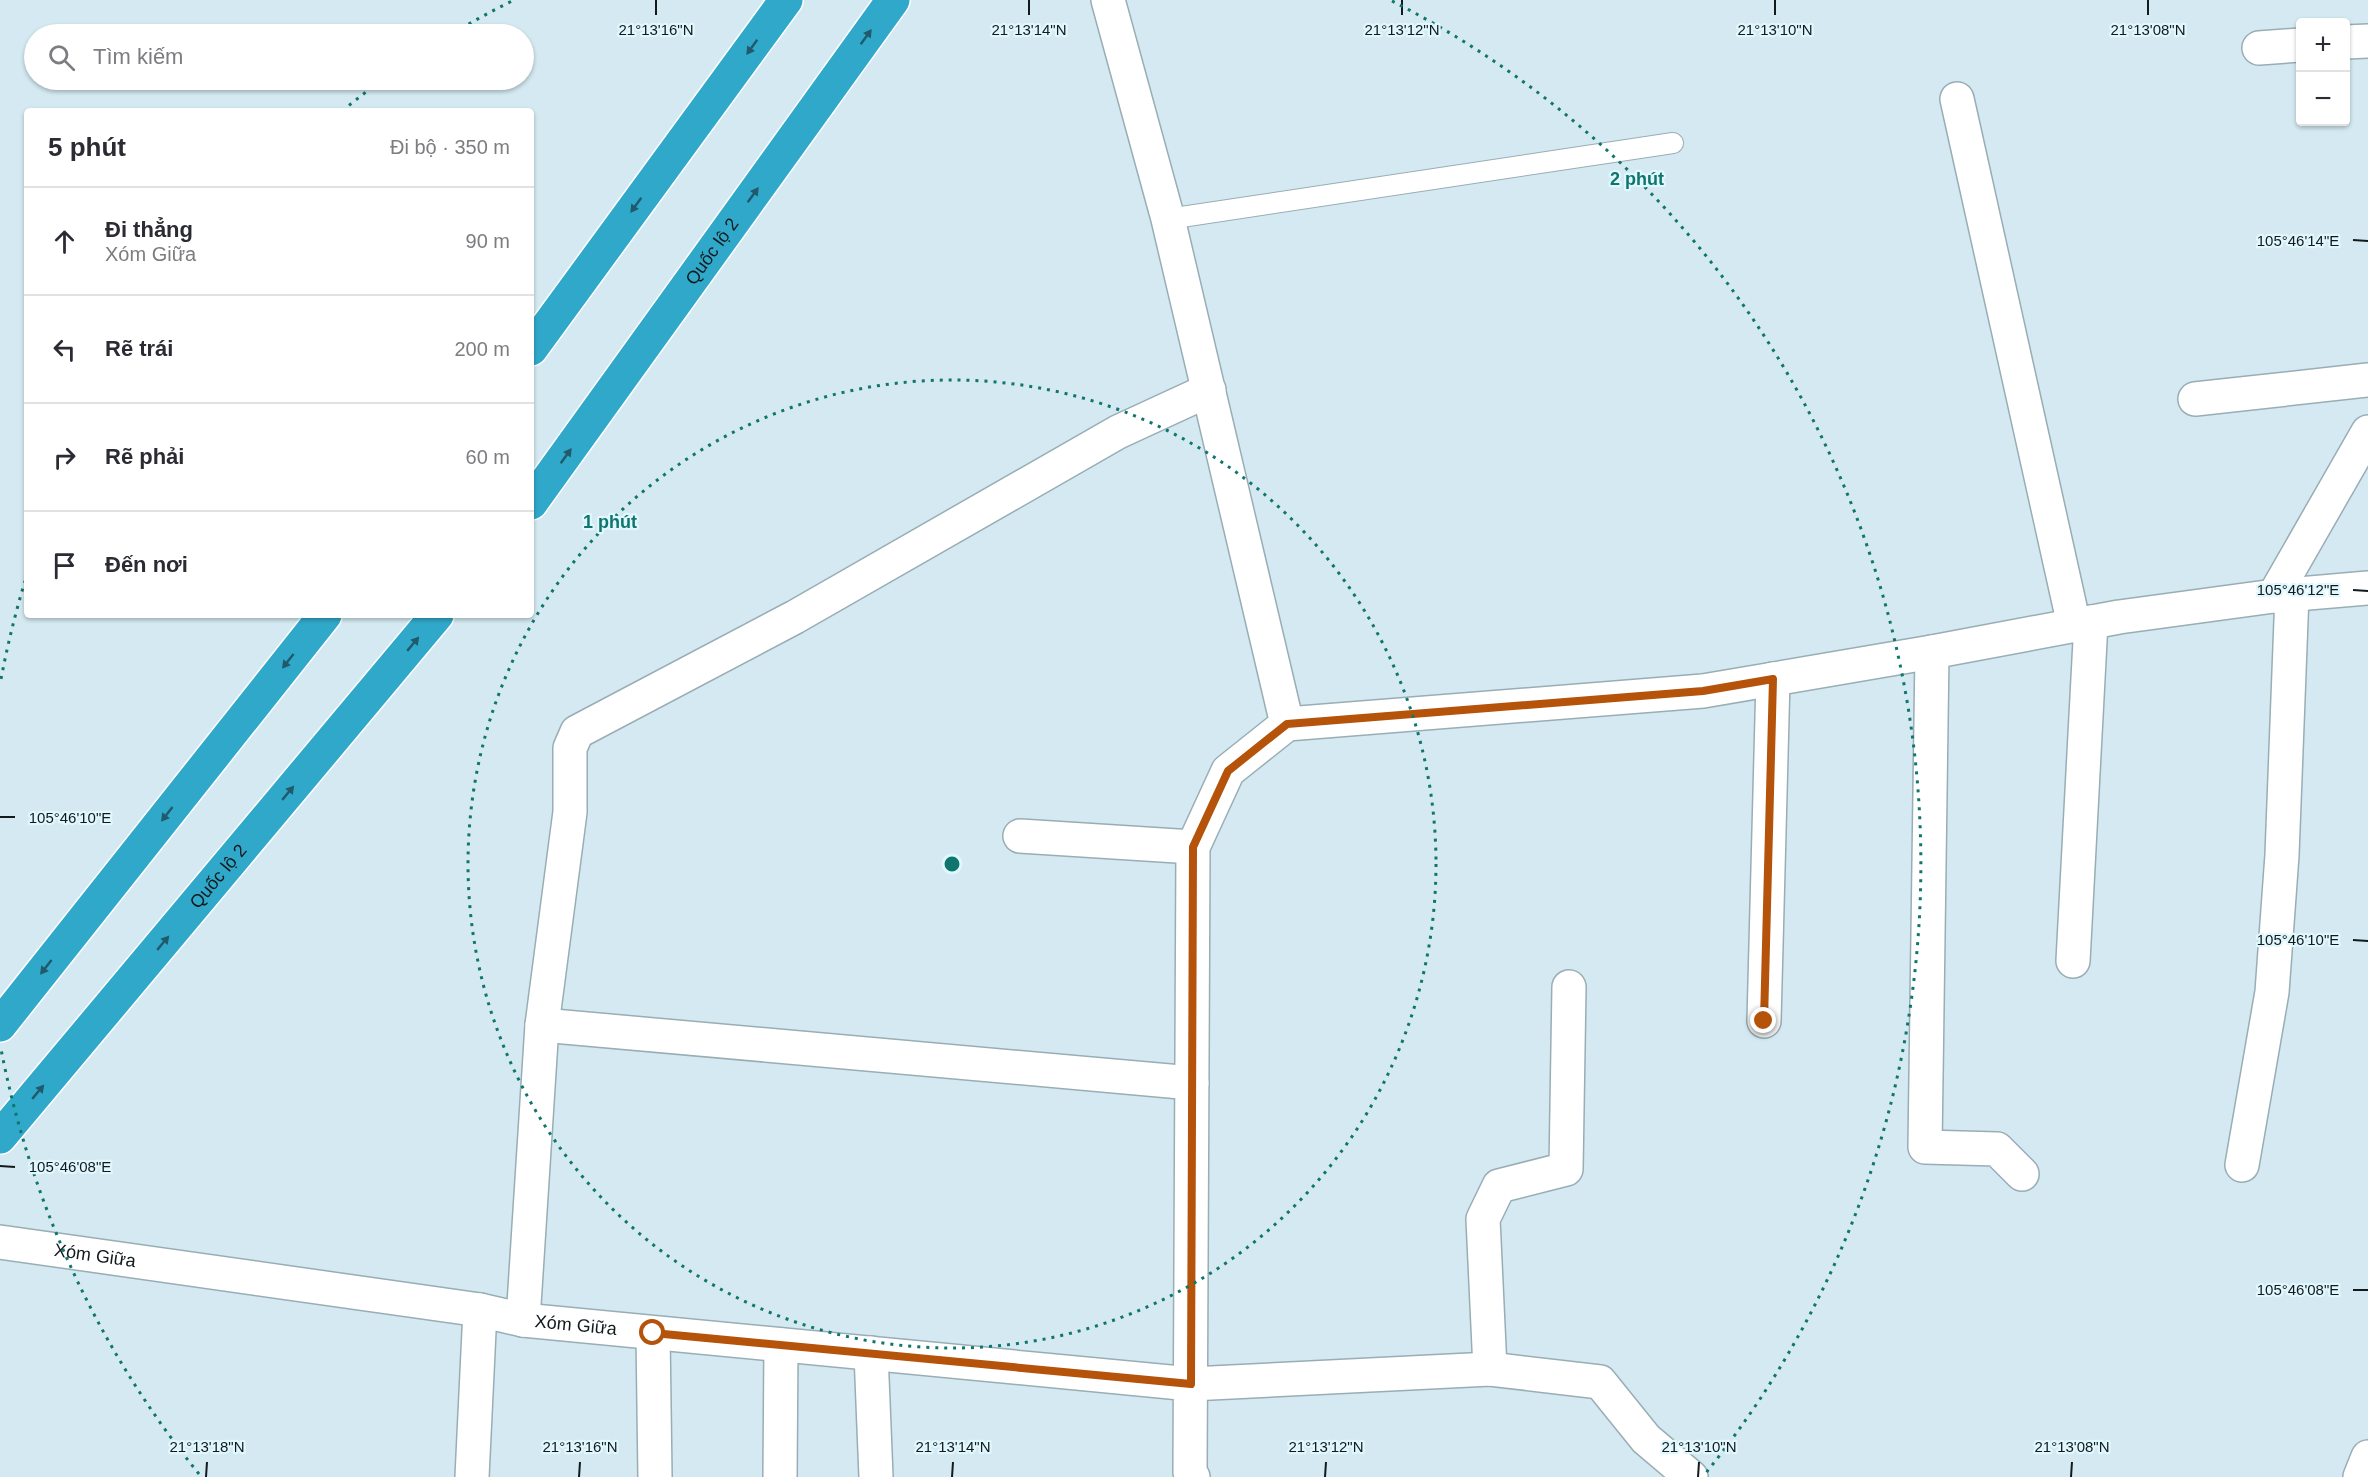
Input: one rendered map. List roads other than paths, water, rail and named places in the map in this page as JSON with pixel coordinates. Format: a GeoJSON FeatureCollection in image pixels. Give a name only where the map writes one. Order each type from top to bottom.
{"type":"FeatureCollection","features":[{"type":"Feature","properties":{"kind":"highway"},"geometry":{"type":"LineString","coordinates":[[534,345],[786,0]]}},
{"type":"Feature","properties":{"kind":"highway","name":"Quốc lộ 2"},"geometry":{"type":"LineString","coordinates":[[536,487],[893,0]]}},
{"type":"Feature","properties":{"kind":"highway"},"geometry":{"type":"LineString","coordinates":[[0,1025],[323,618]]}},
{"type":"Feature","properties":{"kind":"highway","name":"Quốc lộ 2"},"geometry":{"type":"LineString","coordinates":[[0,1137],[434,618]]}},
{"type":"Feature","properties":{"kind":"street"},"geometry":{"type":"LineString","coordinates":[[1108,0],[1168,219],[1287,724]]}},
{"type":"Feature","properties":{"kind":"street"},"geometry":{"type":"LineString","coordinates":[[2350,42],[2368,41]]}},
{"type":"Feature","properties":{"kind":"street"},"geometry":{"type":"LineString","coordinates":[[2259,48],[2296,45]]}},
{"type":"Feature","properties":{"kind":"street"},"geometry":{"type":"LineString","coordinates":[[1957,99],[2082,623],[2073,961]]}},
{"type":"Feature","properties":{"kind":"street"},"geometry":{"type":"LineString","coordinates":[[2195,399],[2368,380]]}},
{"type":"Feature","properties":{"kind":"street"},"geometry":{"type":"LineString","coordinates":[[523,1320],[542,1025],[570,812],[570,748],[577,732],[795,617],[1119,432],[1209,390]]}},
{"type":"Feature","properties":{"kind":"street"},"geometry":{"type":"LineString","coordinates":[[2242,1165],[2272,992],[2282,855],[2283,595],[2368,432]]}},
{"type":"Feature","properties":{"kind":"street"},"geometry":{"type":"LineString","coordinates":[[1188,1475],[1191,1384],[1193,847],[1228,771],[1287,724],[1703,691],[1932,652],[2082,623],[2283,595],[2368,588]]}},
{"type":"Feature","properties":{"kind":"street"},"geometry":{"type":"LineString","coordinates":[[1932,652],[1925,1147],[1997,1149],[2022,1174]]}},
{"type":"Feature","properties":{"kind":"street"},"geometry":{"type":"LineString","coordinates":[[1764,1021],[1773,679]]}},
{"type":"Feature","properties":{"kind":"street"},"geometry":{"type":"LineString","coordinates":[[1020,836],[1193,847]]}},
{"type":"Feature","properties":{"kind":"street"},"geometry":{"type":"LineString","coordinates":[[1490,1369],[1484,1219],[1499,1186],[1566,1169],[1569,987]]}},
{"type":"Feature","properties":{"kind":"street"},"geometry":{"type":"LineString","coordinates":[[542,1025],[1192,1083]]}},
{"type":"Feature","properties":{"kind":"street","name":"Xóm Giữa"},"geometry":{"type":"LineString","coordinates":[[0,1242],[480,1310],[523,1320],[1191,1384],[1490,1369],[1600,1382],[1646,1439],[1691,1477]]}},
{"type":"Feature","properties":{"kind":"street"},"geometry":{"type":"LineString","coordinates":[[472,1477],[480,1310]]}},
{"type":"Feature","properties":{"kind":"street"},"geometry":{"type":"LineString","coordinates":[[653,1333],[655,1477]]}},
{"type":"Feature","properties":{"kind":"street"},"geometry":{"type":"LineString","coordinates":[[780,1477],[781,1345]]}},
{"type":"Feature","properties":{"kind":"street"},"geometry":{"type":"LineString","coordinates":[[871,1353],[876,1477]]}},
{"type":"Feature","properties":{"kind":"street"},"geometry":{"type":"LineString","coordinates":[[2360,1477],[2368,1456]]}},
{"type":"Feature","properties":{"kind":"lane"},"geometry":{"type":"LineString","coordinates":[[1168,219],[1673,143]]}}]}
